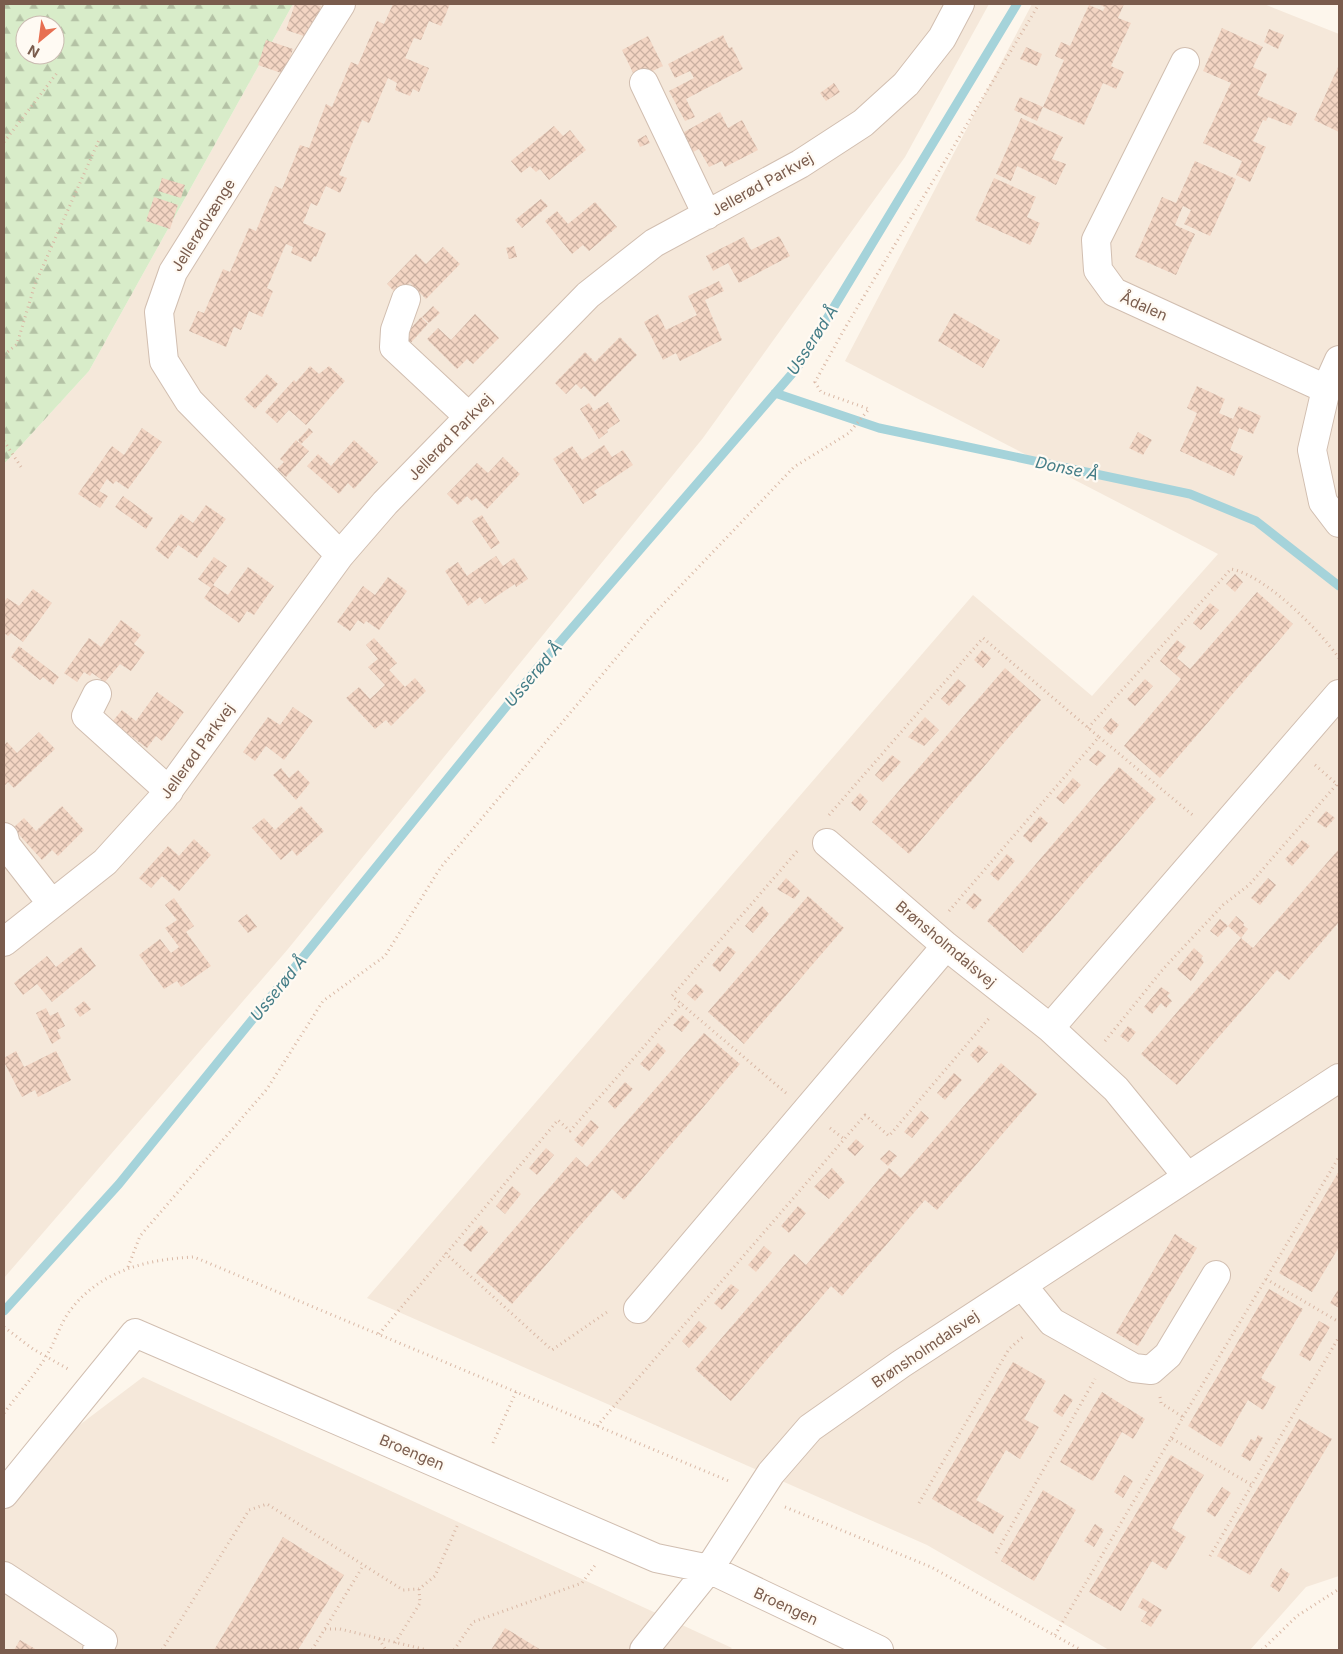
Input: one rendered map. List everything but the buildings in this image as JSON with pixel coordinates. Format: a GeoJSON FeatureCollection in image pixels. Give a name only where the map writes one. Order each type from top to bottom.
{"type":"FeatureCollection","features":[{"type":"Feature","properties":{"kind":"street","name":"Jellerødvænge"},"geometry":{"type":"LineString","coordinates":[[340,555],[189,401],[164,360],[159,312],[173,272],[341,4]]}},
{"type":"Feature","properties":{"kind":"street","name":"Jellerød Parkvej"},"geometry":{"type":"LineString","coordinates":[[4,942],[106,862],[169,791],[340,555],[385,503],[588,295],[654,242],[800,164],[863,124],[906,84],[942,38],[960,4]]}},
{"type":"Feature","properties":{"kind":"street","name":"Ådalen"},"geometry":{"type":"LineString","coordinates":[[1185,62],[1096,240],[1098,270],[1114,292],[1326,389]]}},
{"type":"Feature","properties":{"kind":"street"},"geometry":{"type":"LineString","coordinates":[[644,83],[707,215]]}},
{"type":"Feature","properties":{"kind":"street"},"geometry":{"type":"LineString","coordinates":[[406,298],[396,330],[394,347],[469,417]]}},
{"type":"Feature","properties":{"kind":"street"},"geometry":{"type":"LineString","coordinates":[[1339,360],[1326,389],[1312,450],[1323,502],[1339,523]]}},
{"type":"Feature","properties":{"kind":"street"},"geometry":{"type":"LineString","coordinates":[[97,694],[86,716],[169,791]]}},
{"type":"Feature","properties":{"kind":"street"},"geometry":{"type":"LineString","coordinates":[[1050,1028],[1339,694]]}},
{"type":"Feature","properties":{"kind":"street"},"geometry":{"type":"LineString","coordinates":[[4,837],[6,845],[52,904]]}},
{"type":"Feature","properties":{"kind":"street","name":"Brønsholmdalsvej"},"geometry":{"type":"LineString","coordinates":[[820,838],[938,939],[1050,1028],[1116,1089],[1187,1176]]}},
{"type":"Feature","properties":{"kind":"street"},"geometry":{"type":"LineString","coordinates":[[638,1309],[807,1110],[938,939]]}},
{"type":"Feature","properties":{"kind":"street","name":"Brønsholmdalsvej"},"geometry":{"type":"LineString","coordinates":[[644,1650],[709,1569],[771,1473],[810,1428],[901,1364],[1339,1078]]}},
{"type":"Feature","properties":{"kind":"street"},"geometry":{"type":"LineString","coordinates":[[1022,1285],[1052,1322],[1134,1368],[1151,1370],[1168,1355],[1216,1275]]}},
{"type":"Feature","properties":{"kind":"street","name":"Broengen"},"geometry":{"type":"LineString","coordinates":[[4,1494],[136,1333],[656,1558],[709,1569],[879,1650]]}},
{"type":"Feature","properties":{"kind":"street"},"geometry":{"type":"LineString","coordinates":[[4,1576],[103,1641],[97,1650]]}},
{"type":"Feature","properties":{"kind":"path"},"geometry":{"type":"LineString","coordinates":[[128,1267],[140,1236],[267,1089],[323,1001],[385,956],[441,867],[648,620],[794,467],[849,432],[869,409],[821,392],[815,382],[850,319],[1039,4]]}},
{"type":"Feature","properties":{"kind":"path"},"geometry":{"type":"LineString","coordinates":[[4,142],[57,73]]}},
{"type":"Feature","properties":{"kind":"path"},"geometry":{"type":"LineString","coordinates":[[4,355],[17,344],[34,284],[100,140]]}},
{"type":"Feature","properties":{"kind":"path"},"geometry":{"type":"LineString","coordinates":[[4,441],[23,470]]}},
{"type":"Feature","properties":{"kind":"path"},"geometry":{"type":"LineString","coordinates":[[1088,728],[1230,569],[1240,570],[1262,581],[1284,600],[1339,658]]}},
{"type":"Feature","properties":{"kind":"path"},"geometry":{"type":"LineString","coordinates":[[807,1110],[672,996],[820,838],[983,638],[1217,835]]}},
{"type":"Feature","properties":{"kind":"path"},"geometry":{"type":"LineString","coordinates":[[938,939],[1099,737]]}},
{"type":"Feature","properties":{"kind":"path"},"geometry":{"type":"LineString","coordinates":[[597,1426],[865,1115],[889,1136],[1009,996]]}},
{"type":"Feature","properties":{"kind":"path"},"geometry":{"type":"LineString","coordinates":[[379,1334],[558,1120],[570,1131],[682,1003]]}},
{"type":"Feature","properties":{"kind":"path"},"geometry":{"type":"LineString","coordinates":[[1055,1635],[1339,1157]]}},
{"type":"Feature","properties":{"kind":"path"},"geometry":{"type":"LineString","coordinates":[[445,1253],[552,1350],[614,1307],[638,1309]]}},
{"type":"Feature","properties":{"kind":"path"},"geometry":{"type":"LineString","coordinates":[[4,1413],[47,1356],[72,1308],[95,1287],[128,1267],[164,1258],[194,1257],[736,1484]]}},
{"type":"Feature","properties":{"kind":"path"},"geometry":{"type":"LineString","coordinates":[[1266,1279],[1339,1322]]}},
{"type":"Feature","properties":{"kind":"path"},"geometry":{"type":"LineString","coordinates":[[919,1503],[1009,1349],[1047,1316]]}},
{"type":"Feature","properties":{"kind":"path"},"geometry":{"type":"LineString","coordinates":[[4,1327],[33,1349],[47,1356]]}},
{"type":"Feature","properties":{"kind":"path"},"geometry":{"type":"LineString","coordinates":[[1210,1556],[1339,1337]]}},
{"type":"Feature","properties":{"kind":"path"},"geometry":{"type":"LineString","coordinates":[[996,1553],[1109,1354]]}},
{"type":"Feature","properties":{"kind":"path"},"geometry":{"type":"LineString","coordinates":[[1151,1370],[1162,1403],[1183,1417]]}},
{"type":"Feature","properties":{"kind":"path"},"geometry":{"type":"LineString","coordinates":[[493,1443],[516,1392]]}},
{"type":"Feature","properties":{"kind":"path"},"geometry":{"type":"LineString","coordinates":[[1172,1438],[1252,1485]]}},
{"type":"Feature","properties":{"kind":"path"},"geometry":{"type":"LineString","coordinates":[[162,1650],[249,1510],[267,1504],[403,1590],[419,1589],[435,1576],[458,1524]]}},
{"type":"Feature","properties":{"kind":"path"},"geometry":{"type":"LineString","coordinates":[[785,1507],[932,1567],[1082,1650]]}},
{"type":"Feature","properties":{"kind":"path"},"geometry":{"type":"LineString","coordinates":[[454,1650],[473,1622],[582,1583],[614,1540]]}},
{"type":"Feature","properties":{"kind":"path"},"geometry":{"type":"LineString","coordinates":[[312,1650],[363,1566]]}},
{"type":"Feature","properties":{"kind":"path"},"geometry":{"type":"LineString","coordinates":[[395,1642],[420,1603],[419,1589]]}},
{"type":"Feature","properties":{"kind":"path"},"geometry":{"type":"LineString","coordinates":[[1262,1650],[1297,1616],[1339,1589]]}},
{"type":"Feature","properties":{"kind":"path"},"geometry":{"type":"LineString","coordinates":[[325,1629],[340,1629],[427,1650]]}},
{"type":"Feature","properties":{"kind":"path"},"geometry":{"type":"LineString","coordinates":[[378,1638],[386,1650]]}},
{"type":"Feature","properties":{"kind":"shaded area"},"geometry":{"type":"Polygon","coordinates":[[[293,4],[989,4],[905,157],[703,438],[288,949],[4,1278],[4,464],[89,371],[293,4]]]}},
{"type":"Feature","properties":{"kind":"shaded area"},"geometry":{"type":"Polygon","coordinates":[[[1032,4],[1264,4],[1339,34],[1339,1576],[1306,1587],[1250,1650],[1109,1650],[927,1545],[367,1298],[973,595],[1092,696],[1218,554],[845,361],[1032,4]]]}},
{"type":"Feature","properties":{"kind":"shaded area"},"geometry":{"type":"Polygon","coordinates":[[[143,1377],[732,1648],[730,1650],[4,1650],[4,1482],[143,1377]]]}},
{"type":"Feature","properties":{"kind":"green space"},"geometry":{"type":"Polygon","coordinates":[[[4,4],[293,4],[89,371],[4,464],[4,4]]]}},
{"type":"Feature","properties":{"kind":"waterway","name":"Usserød Å"},"geometry":{"type":"LineString","coordinates":[[4,1311],[119,1184],[535,671],[797,368],[1017,4]]}},
{"type":"Feature","properties":{"kind":"waterway","name":"Donse Å"},"geometry":{"type":"LineString","coordinates":[[775,393],[879,428],[1190,494],[1256,521],[1339,586]]}}]}
